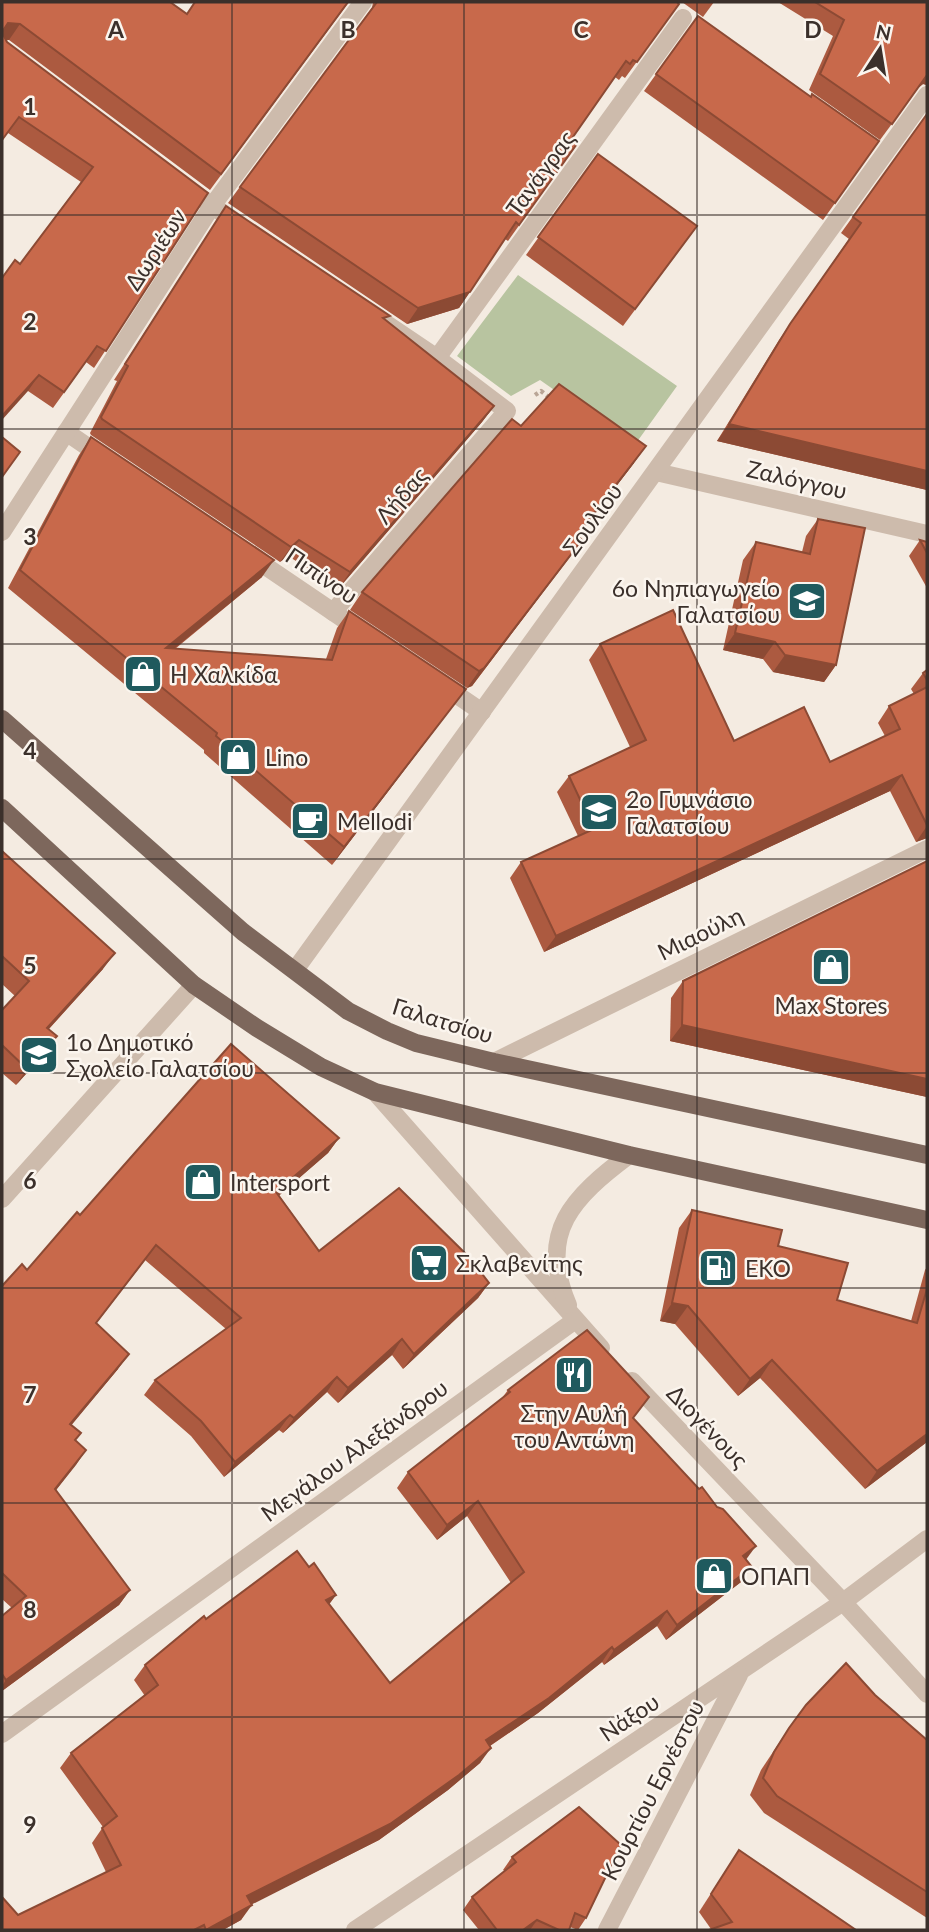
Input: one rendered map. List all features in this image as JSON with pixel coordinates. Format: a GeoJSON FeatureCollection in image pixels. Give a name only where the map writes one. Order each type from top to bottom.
{"type":"FeatureCollection","features":[{"type":"Feature","properties":{"kind":"main road","name":"Γαλατσίου"},"geometry":{"type":"LineString","coordinates":[[2,719],[243,932],[348,1011],[387,1031],[416,1043],[494,1062],[927,1155]]}},
{"type":"Feature","properties":{"kind":"main road"},"geometry":{"type":"LineString","coordinates":[[2,808],[194,985],[321,1067],[375,1092],[629,1155],[927,1220]]}},
{"type":"Feature","properties":{"kind":"street","name":"Δωριέων"},"geometry":{"type":"LineString","coordinates":[[2,532],[212,206],[363,2]]}},
{"type":"Feature","properties":{"kind":"street","name":"Τανάγρας"},"geometry":{"type":"LineString","coordinates":[[437,358],[683,18]]}},
{"type":"Feature","properties":{"kind":"street","name":"Σουλίου"},"geometry":{"type":"LineString","coordinates":[[295,970],[656,472],[878,152],[927,95]]}},
{"type":"Feature","properties":{"kind":"street"},"geometry":{"type":"LineString","coordinates":[[167,173],[257,237]]}},
{"type":"Feature","properties":{"kind":"street"},"geometry":{"type":"LineString","coordinates":[[369,312],[437,358],[507,411]]}},
{"type":"Feature","properties":{"kind":"street","name":"Λήδας"},"geometry":{"type":"LineString","coordinates":[[333,612],[507,411]]}},
{"type":"Feature","properties":{"kind":"street"},"geometry":{"type":"LineString","coordinates":[[66,432],[124,471]]}},
{"type":"Feature","properties":{"kind":"street","name":"Ζαλόγγου"},"geometry":{"type":"LineString","coordinates":[[656,472],[927,534]]}},
{"type":"Feature","properties":{"kind":"street","name":"Πιπίνου"},"geometry":{"type":"LineString","coordinates":[[240,550],[356,627]]}},
{"type":"Feature","properties":{"kind":"street"},"geometry":{"type":"LineString","coordinates":[[425,673],[482,712]]}},
{"type":"Feature","properties":{"kind":"street","name":"Μιαούλη"},"geometry":{"type":"LineString","coordinates":[[494,1062],[927,849]]}},
{"type":"Feature","properties":{"kind":"street"},"geometry":{"type":"LineString","coordinates":[[2,1199],[194,985]]}},
{"type":"Feature","properties":{"kind":"street","name":"Διογένους"},"geometry":{"type":"LineString","coordinates":[[375,1092],[574,1321],[843,1602],[927,1695]]}},
{"type":"Feature","properties":{"kind":"street"},"geometry":{"type":"LineString","coordinates":[[574,1321],[559,1283],[556,1253],[564,1220],[595,1182],[629,1155]]}},
{"type":"Feature","properties":{"kind":"street","name":"Μεγάλου Αλεξάνδρου"},"geometry":{"type":"LineString","coordinates":[[2,1734],[574,1321]]}},
{"type":"Feature","properties":{"kind":"street","name":"Νάξου"},"geometry":{"type":"LineString","coordinates":[[363,1929],[843,1602],[927,1539]]}},
{"type":"Feature","properties":{"kind":"street","name":"Κουρτίου Ερνέστου"},"geometry":{"type":"LineString","coordinates":[[607,1930],[741,1672]]}},
{"type":"Feature","properties":{"kind":"path"},"geometry":{"type":"LineString","coordinates":[[507,411],[541,391],[562,406]]}},
{"type":"Feature","properties":{"kind":"green space"},"geometry":{"type":"Polygon","coordinates":[[[518,275],[677,386],[634,446],[540,380],[511,396],[457,356],[518,275]]]}},
{"type":"Feature","properties":{"kind":"building"},"geometry":{"type":"Polygon","coordinates":[[[2,2],[170,2],[187,14],[195,2],[348,2],[221,174],[20,24],[8,23],[2,32],[2,2]]]}},
{"type":"Feature","properties":{"kind":"building"},"geometry":{"type":"Polygon","coordinates":[[[377,2],[679,4],[637,62],[633,60],[630,64],[626,61],[573,137],[579,141],[519,225],[516,222],[470,292],[418,308],[240,187],[377,2]]]}},
{"type":"Feature","properties":{"kind":"building"},"geometry":{"type":"Polygon","coordinates":[[[815,2],[927,2],[927,75],[892,124],[820,74],[844,20],[815,2]]]}},
{"type":"Feature","properties":{"kind":"building"},"geometry":{"type":"Polygon","coordinates":[[[698,16],[811,97],[812,94],[879,141],[835,203],[656,74],[698,16]]]}},
{"type":"Feature","properties":{"kind":"building"},"geometry":{"type":"Polygon","coordinates":[[[2,32],[7,42],[208,193],[106,351],[97,346],[64,392],[39,375],[2,416],[2,278],[15,260],[20,264],[93,167],[19,117],[2,140],[2,32]]]}},
{"type":"Feature","properties":{"kind":"building"},"geometry":{"type":"Polygon","coordinates":[[[927,114],[927,471],[729,424],[790,324],[861,223],[853,217],[927,114]]]}},
{"type":"Feature","properties":{"kind":"building"},"geometry":{"type":"Polygon","coordinates":[[[598,154],[697,226],[635,309],[538,237],[598,154]]]}},
{"type":"Feature","properties":{"kind":"building"},"geometry":{"type":"Polygon","coordinates":[[[226,206],[390,316],[383,318],[494,406],[350,572],[299,540],[291,547],[101,417],[128,366],[125,364],[226,206]]]}},
{"type":"Feature","properties":{"kind":"building"},"geometry":{"type":"Polygon","coordinates":[[[559,384],[646,446],[577,535],[582,540],[479,671],[362,592],[512,419],[521,426],[559,384]]]}},
{"type":"Feature","properties":{"kind":"building"},"geometry":{"type":"Polygon","coordinates":[[[2,437],[20,452],[2,477],[2,437]]]}},
{"type":"Feature","properties":{"kind":"building"},"geometry":{"type":"Polygon","coordinates":[[[91,437],[274,560],[166,648],[332,660],[349,611],[466,689],[344,847],[216,736],[217,733],[20,570],[91,437]]]}},
{"type":"Feature","properties":{"kind":"building"},"geometry":{"type":"Polygon","coordinates":[[[818,519],[865,528],[836,665],[785,655],[775,642],[735,633],[756,542],[810,554],[818,519]]]}},
{"type":"Feature","properties":{"kind":"building"},"geometry":{"type":"Polygon","coordinates":[[[920,540],[927,542],[927,553],[920,540]]]}},
{"type":"Feature","properties":{"kind":"building"},"geometry":{"type":"Polygon","coordinates":[[[673,610],[734,741],[804,707],[830,762],[900,729],[889,706],[927,687],[927,825],[902,775],[556,936],[521,862],[594,829],[569,776],[646,740],[600,644],[673,610]]]}},
{"type":"Feature","properties":{"kind":"building"},"geometry":{"type":"Polygon","coordinates":[[[2,851],[115,953],[47,1028],[57,1036],[27,1069],[2,1045],[2,1010],[29,981],[2,956],[2,851]]]}},
{"type":"Feature","properties":{"kind":"building","name":"Max Stores"},"geometry":{"type":"Polygon","coordinates":[[[927,861],[927,1079],[682,1025],[683,981],[927,861]]]}},
{"type":"Feature","properties":{"kind":"building"},"geometry":{"type":"Polygon","coordinates":[[[231,1044],[339,1138],[276,1192],[319,1251],[399,1188],[470,1258],[489,1283],[414,1354],[402,1339],[348,1388],[337,1377],[294,1418],[290,1415],[235,1462],[201,1421],[155,1380],[241,1318],[156,1245],[96,1323],[129,1354],[70,1424],[81,1433],[75,1440],[86,1450],[55,1489],[130,1590],[6,1680],[2,1674],[2,1616],[26,1596],[2,1573],[2,1286],[22,1264],[27,1270],[77,1212],[80,1215],[231,1044]]]}},
{"type":"Feature","properties":{"kind":"building"},"geometry":{"type":"Polygon","coordinates":[[[692,1210],[782,1230],[778,1246],[848,1263],[837,1300],[917,1323],[927,1289],[927,1434],[877,1471],[772,1360],[750,1379],[688,1306],[672,1303],[692,1210]]]}},
{"type":"Feature","properties":{"kind":"building"},"geometry":{"type":"Polygon","coordinates":[[[587,1330],[649,1397],[633,1418],[756,1546],[743,1556],[752,1567],[677,1625],[667,1611],[614,1650],[612,1647],[549,1698],[486,1740],[491,1748],[459,1775],[390,1824],[247,1896],[252,1905],[206,1930],[204,1925],[194,1930],[2,1930],[2,1897],[18,1915],[121,1865],[102,1828],[117,1816],[71,1753],[158,1685],[145,1665],[204,1616],[206,1619],[297,1551],[309,1567],[314,1563],[336,1595],[326,1600],[390,1683],[524,1572],[478,1501],[447,1525],[408,1472],[587,1330]]]}},
{"type":"Feature","properties":{"kind":"building"},"geometry":{"type":"Polygon","coordinates":[[[846,1663],[875,1695],[927,1740],[927,1892],[777,1796],[763,1778],[774,1752],[789,1728],[806,1705],[846,1663]]]}},
{"type":"Feature","properties":{"kind":"building"},"geometry":{"type":"Polygon","coordinates":[[[579,1807],[621,1845],[586,1918],[575,1913],[569,1930],[559,1930],[537,1920],[523,1930],[497,1930],[472,1897],[516,1862],[512,1857],[579,1807]]]}},
{"type":"Feature","properties":{"kind":"building"},"geometry":{"type":"Polygon","coordinates":[[[739,1850],[856,1930],[709,1930],[732,1922],[711,1894],[739,1850]]]}},
{"type":"Feature","properties":{"kind":"place","name":"6ο Νηπιαγωγείο Γαλατσίου"},"geometry":{"type":"Point","coordinates":[807,601]}},
{"type":"Feature","properties":{"kind":"place","name":"Η Χαλκίδα"},"geometry":{"type":"Point","coordinates":[143,674]}},
{"type":"Feature","properties":{"kind":"place","name":"Lino"},"geometry":{"type":"Point","coordinates":[238,757]}},
{"type":"Feature","properties":{"kind":"place","name":"2ο Γυμνάσιο Γαλατσίου"},"geometry":{"type":"Point","coordinates":[599,812]}},
{"type":"Feature","properties":{"kind":"place","name":"Mellodi"},"geometry":{"type":"Point","coordinates":[310,821]}},
{"type":"Feature","properties":{"kind":"place","name":"Max Stores"},"geometry":{"type":"Point","coordinates":[831,967]}},
{"type":"Feature","properties":{"kind":"place","name":"1ο Δημοτικό Σχολείο Γαλατσίου"},"geometry":{"type":"Point","coordinates":[39,1055]}},
{"type":"Feature","properties":{"kind":"place","name":"Intersport"},"geometry":{"type":"Point","coordinates":[203,1182]}},
{"type":"Feature","properties":{"kind":"place","name":"Σκλαβενίτης"},"geometry":{"type":"Point","coordinates":[429,1263]}},
{"type":"Feature","properties":{"kind":"place","name":"EKO"},"geometry":{"type":"Point","coordinates":[718,1268]}},
{"type":"Feature","properties":{"kind":"place","name":"Στην Αυλή του Αντώνη"},"geometry":{"type":"Point","coordinates":[574,1375]}},
{"type":"Feature","properties":{"kind":"place","name":"ΟΠΑΠ"},"geometry":{"type":"Point","coordinates":[714,1576]}}]}
